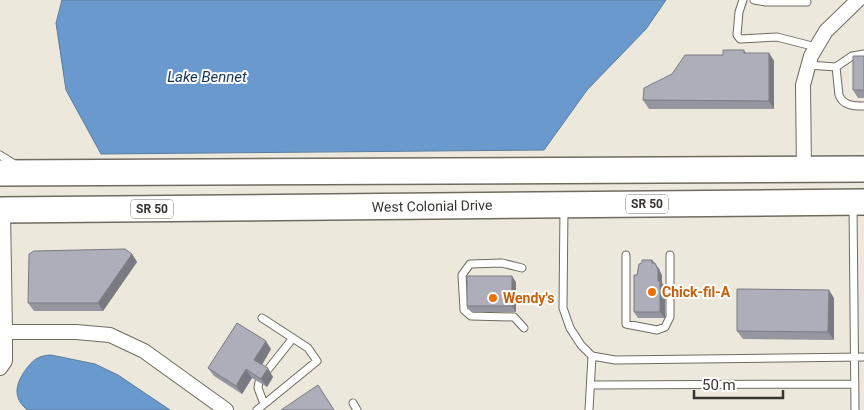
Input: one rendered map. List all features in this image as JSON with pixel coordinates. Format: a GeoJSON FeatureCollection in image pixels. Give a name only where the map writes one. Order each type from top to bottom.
{"type":"FeatureCollection","features":[{"type":"Feature","properties":{"kind":"highway"},"geometry":{"type":"LineString","coordinates":[[0,173],[864,169]]}},
{"type":"Feature","properties":{"kind":"highway"},"geometry":{"type":"LineString","coordinates":[[564,204],[577,190],[609,170]]}},
{"type":"Feature","properties":{"kind":"highway","name":"West Colonial Drive"},"geometry":{"type":"LineString","coordinates":[[1,210],[858,202]]}},
{"type":"Feature","properties":{"kind":"street"},"geometry":{"type":"LineString","coordinates":[[804,170],[803,85],[811,56],[826,31],[860,0],[864,3]]}},
{"type":"Feature","properties":{"kind":"street"},"geometry":{"type":"LineString","coordinates":[[0,368],[5,361],[1,210]]}},
{"type":"Feature","properties":{"kind":"street"},"geometry":{"type":"LineString","coordinates":[[5,332],[110,334],[144,351],[226,410]]}},
{"type":"Feature","properties":{"kind":"lane"},"geometry":{"type":"LineString","coordinates":[[743,0],[739,12],[737,37],[777,37],[816,47]]}},
{"type":"Feature","properties":{"kind":"lane"},"geometry":{"type":"LineString","coordinates":[[754,0],[766,2],[807,2]]}},
{"type":"Feature","properties":{"kind":"lane"},"geometry":{"type":"LineString","coordinates":[[808,65],[836,66],[852,56],[864,54]]}},
{"type":"Feature","properties":{"kind":"lane"},"geometry":{"type":"LineString","coordinates":[[836,66],[838,96],[840,99],[848,104],[864,106]]}},
{"type":"Feature","properties":{"kind":"lane"},"geometry":{"type":"LineString","coordinates":[[0,155],[22,169],[42,173]]}},
{"type":"Feature","properties":{"kind":"lane"},"geometry":{"type":"LineString","coordinates":[[855,410],[858,202]]}},
{"type":"Feature","properties":{"kind":"lane"},"geometry":{"type":"LineString","coordinates":[[564,204],[563,308],[570,328],[581,345],[592,356],[615,360],[864,357]]}},
{"type":"Feature","properties":{"kind":"lane"},"geometry":{"type":"LineString","coordinates":[[626,255],[626,324],[657,330],[665,326],[670,317],[670,255]]}},
{"type":"Feature","properties":{"kind":"lane"},"geometry":{"type":"LineString","coordinates":[[522,268],[502,263],[470,264],[462,275],[464,310],[471,316],[514,317],[524,328]]}},
{"type":"Feature","properties":{"kind":"lane"},"geometry":{"type":"LineString","coordinates":[[257,410],[317,361],[308,348],[262,318]]}},
{"type":"Feature","properties":{"kind":"lane"},"geometry":{"type":"LineString","coordinates":[[266,372],[293,338]]}},
{"type":"Feature","properties":{"kind":"lane"},"geometry":{"type":"LineString","coordinates":[[589,410],[592,356]]}},
{"type":"Feature","properties":{"kind":"lane"},"geometry":{"type":"LineString","coordinates":[[259,382],[258,388],[264,404]]}},
{"type":"Feature","properties":{"kind":"lane"},"geometry":{"type":"LineString","coordinates":[[591,385],[855,384]]}},
{"type":"Feature","properties":{"kind":"lane"},"geometry":{"type":"LineString","coordinates":[[353,403],[357,410]]}},
{"type":"Feature","properties":{"kind":"water","name":"Lake Bennet"},"geometry":{"type":"Polygon","coordinates":[[[62,0],[666,0],[646,29],[587,90],[544,150],[101,154],[66,90],[56,23],[62,0]]]}},
{"type":"Feature","properties":{"kind":"water"},"geometry":{"type":"Polygon","coordinates":[[[51,355],[95,364],[118,375],[170,410],[27,410],[18,397],[17,387],[19,381],[32,362],[42,356],[51,355]]]}},
{"type":"Feature","properties":{"kind":"building"},"geometry":{"type":"Polygon","coordinates":[[[723,50],[744,50],[744,53],[769,53],[769,101],[643,100],[644,88],[672,74],[685,55],[723,55],[723,50]]]}},
{"type":"Feature","properties":{"kind":"building"},"geometry":{"type":"Polygon","coordinates":[[[853,56],[864,56],[864,90],[853,90],[853,56]]]}},
{"type":"Feature","properties":{"kind":"building"},"geometry":{"type":"Polygon","coordinates":[[[125,249],[132,254],[98,303],[28,303],[29,254],[34,251],[125,249]]]}},
{"type":"Feature","properties":{"kind":"building"},"geometry":{"type":"Polygon","coordinates":[[[642,260],[652,260],[652,263],[655,263],[658,270],[660,312],[634,312],[634,275],[637,275],[639,264],[642,263],[642,260]]]}},
{"type":"Feature","properties":{"kind":"building"},"geometry":{"type":"Polygon","coordinates":[[[467,276],[512,276],[512,306],[467,306],[467,276]]]}},
{"type":"Feature","properties":{"kind":"building"},"geometry":{"type":"Polygon","coordinates":[[[737,289],[829,290],[828,332],[737,331],[737,289]]]}},
{"type":"Feature","properties":{"kind":"building"},"geometry":{"type":"Polygon","coordinates":[[[237,323],[266,341],[254,360],[268,368],[261,379],[246,369],[236,386],[208,368],[237,323]]]}},
{"type":"Feature","properties":{"kind":"building"},"geometry":{"type":"Polygon","coordinates":[[[318,385],[334,410],[281,410],[318,385]]]}},
{"type":"Feature","properties":{"kind":"place","name":"Chick-fil-A"},"geometry":{"type":"Point","coordinates":[652,292]}},
{"type":"Feature","properties":{"kind":"place","name":"Wendy's"},"geometry":{"type":"Point","coordinates":[493,298]}}]}
